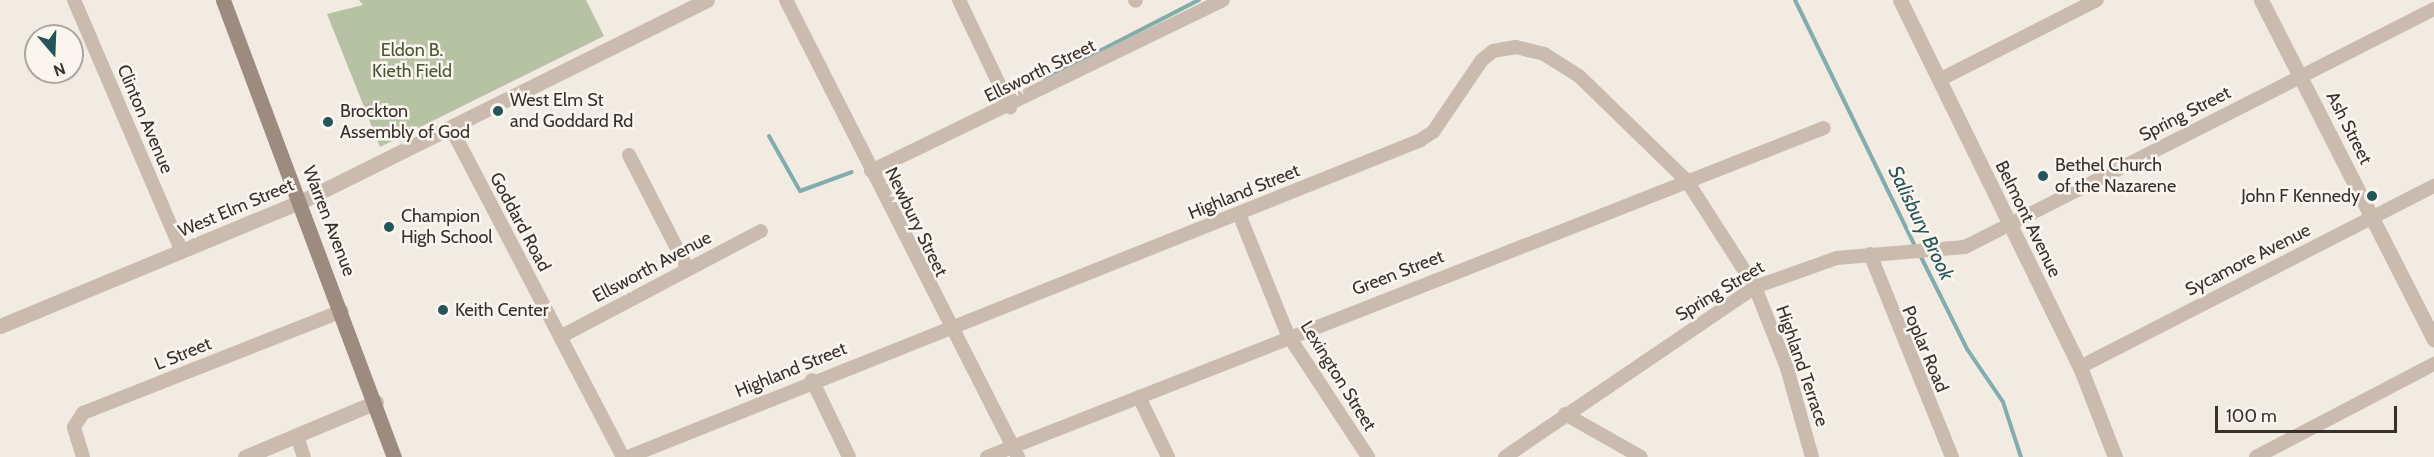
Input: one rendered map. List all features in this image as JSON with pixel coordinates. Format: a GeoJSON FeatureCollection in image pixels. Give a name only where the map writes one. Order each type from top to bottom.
{"type":"FeatureCollection","features":[{"type":"Feature","properties":{"kind":"main road","name":"Warren Avenue"},"geometry":{"type":"LineString","coordinates":[[223,0],[302,201],[394,457]]}},
{"type":"Feature","properties":{"kind":"street","name":"Clinton Avenue"},"geometry":{"type":"LineString","coordinates":[[74,0],[182,252]]}},
{"type":"Feature","properties":{"kind":"street","name":"West Elm Street"},"geometry":{"type":"LineString","coordinates":[[0,326],[302,201],[452,130],[707,0]]}},
{"type":"Feature","properties":{"kind":"street","name":"Newbury Street"},"geometry":{"type":"LineString","coordinates":[[786,0],[949,327],[1016,452]]}},
{"type":"Feature","properties":{"kind":"street"},"geometry":{"type":"LineString","coordinates":[[959,0],[1010,107]]}},
{"type":"Feature","properties":{"kind":"street","name":"Ellsworth Street"},"geometry":{"type":"LineString","coordinates":[[871,171],[1010,107],[1222,0]]}},
{"type":"Feature","properties":{"kind":"street","name":"Belmont Avenue"},"geometry":{"type":"LineString","coordinates":[[1900,0],[2008,225],[2080,367],[2115,457]]}},
{"type":"Feature","properties":{"kind":"street"},"geometry":{"type":"LineString","coordinates":[[1939,80],[2097,0]]}},
{"type":"Feature","properties":{"kind":"street","name":"Ash Street"},"geometry":{"type":"LineString","coordinates":[[2261,0],[2434,339]]}},
{"type":"Feature","properties":{"kind":"street","name":"Spring Street"},"geometry":{"type":"LineString","coordinates":[[1505,457],[1565,414],[1755,287],[1811,264],[1870,254],[1931,253],[1965,247],[2299,76],[2428,7]]}},
{"type":"Feature","properties":{"kind":"street","name":"Highland Street"},"geometry":{"type":"LineString","coordinates":[[626,457],[812,380],[1239,214],[1419,141],[1433,132],[1482,60],[1493,51],[1516,47],[1544,54],[1578,76],[1687,181],[1755,287]]}},
{"type":"Feature","properties":{"kind":"street","name":"Green Street"},"geometry":{"type":"LineString","coordinates":[[987,457],[1016,452],[1139,397],[1288,335],[1824,128]]}},
{"type":"Feature","properties":{"kind":"street","name":"Goddard Road"},"geometry":{"type":"LineString","coordinates":[[452,130],[560,337],[626,457]]}},
{"type":"Feature","properties":{"kind":"street"},"geometry":{"type":"LineString","coordinates":[[629,155],[687,266]]}},
{"type":"Feature","properties":{"kind":"street","name":"Sycamore Avenue"},"geometry":{"type":"LineString","coordinates":[[2080,367],[2434,186]]}},
{"type":"Feature","properties":{"kind":"street","name":"Lexington Street"},"geometry":{"type":"LineString","coordinates":[[1239,214],[1288,335],[1368,457]]}},
{"type":"Feature","properties":{"kind":"street","name":"Ellsworth Avenue"},"geometry":{"type":"LineString","coordinates":[[560,337],[687,266],[761,231]]}},
{"type":"Feature","properties":{"kind":"street","name":"Poplar Road"},"geometry":{"type":"LineString","coordinates":[[1870,254],[1952,457]]}},
{"type":"Feature","properties":{"kind":"street","name":"Highland Terrace"},"geometry":{"type":"LineString","coordinates":[[1755,287],[1790,376],[1812,457]]}},
{"type":"Feature","properties":{"kind":"street","name":"L Street"},"geometry":{"type":"LineString","coordinates":[[83,457],[74,427],[83,413],[342,311]]}},
{"type":"Feature","properties":{"kind":"street"},"geometry":{"type":"LineString","coordinates":[[2256,457],[2434,364]]}},
{"type":"Feature","properties":{"kind":"street"},"geometry":{"type":"LineString","coordinates":[[812,380],[849,457]]}},
{"type":"Feature","properties":{"kind":"street"},"geometry":{"type":"LineString","coordinates":[[1139,397],[1168,457]]}},
{"type":"Feature","properties":{"kind":"street"},"geometry":{"type":"LineString","coordinates":[[245,457],[376,402]]}},
{"type":"Feature","properties":{"kind":"street"},"geometry":{"type":"LineString","coordinates":[[1565,414],[1641,457]]}},
{"type":"Feature","properties":{"kind":"street"},"geometry":{"type":"LineString","coordinates":[[297,436],[304,457]]}},
{"type":"Feature","properties":{"kind":"green space","name":"Eldon B. Kieth Field"},"geometry":{"type":"Polygon","coordinates":[[[359,0],[586,0],[604,36],[380,147],[327,14],[363,5],[359,0]]]}},
{"type":"Feature","properties":{"kind":"waterway","name":"Salisbury Brook"},"geometry":{"type":"LineString","coordinates":[[1045,79],[1199,0]]}},
{"type":"Feature","properties":{"kind":"waterway","name":"Salisbury Brook"},"geometry":{"type":"LineString","coordinates":[[1795,0],[1916,248]]}},
{"type":"Feature","properties":{"kind":"waterway","name":"Salisbury Brook"},"geometry":{"type":"LineString","coordinates":[[769,136],[800,191],[852,172]]}},
{"type":"Feature","properties":{"kind":"waterway","name":"Salisbury Brook"},"geometry":{"type":"LineString","coordinates":[[1920,255],[1967,349],[2003,402],[2021,457]]}},
{"type":"Feature","properties":{"kind":"place","name":"West Elm St and Goddard Rd"},"geometry":{"type":"Point","coordinates":[498,111]}},
{"type":"Feature","properties":{"kind":"place","name":"Brockton Assembly of God"},"geometry":{"type":"Point","coordinates":[328,122]}},
{"type":"Feature","properties":{"kind":"place","name":"Bethel Church of the Nazarene"},"geometry":{"type":"Point","coordinates":[2043,176]}},
{"type":"Feature","properties":{"kind":"place","name":"John F Kennedy"},"geometry":{"type":"Point","coordinates":[2372,196]}},
{"type":"Feature","properties":{"kind":"place","name":"Champion High School"},"geometry":{"type":"Point","coordinates":[389,227]}},
{"type":"Feature","properties":{"kind":"place","name":"Keith Center"},"geometry":{"type":"Point","coordinates":[443,310]}}]}
